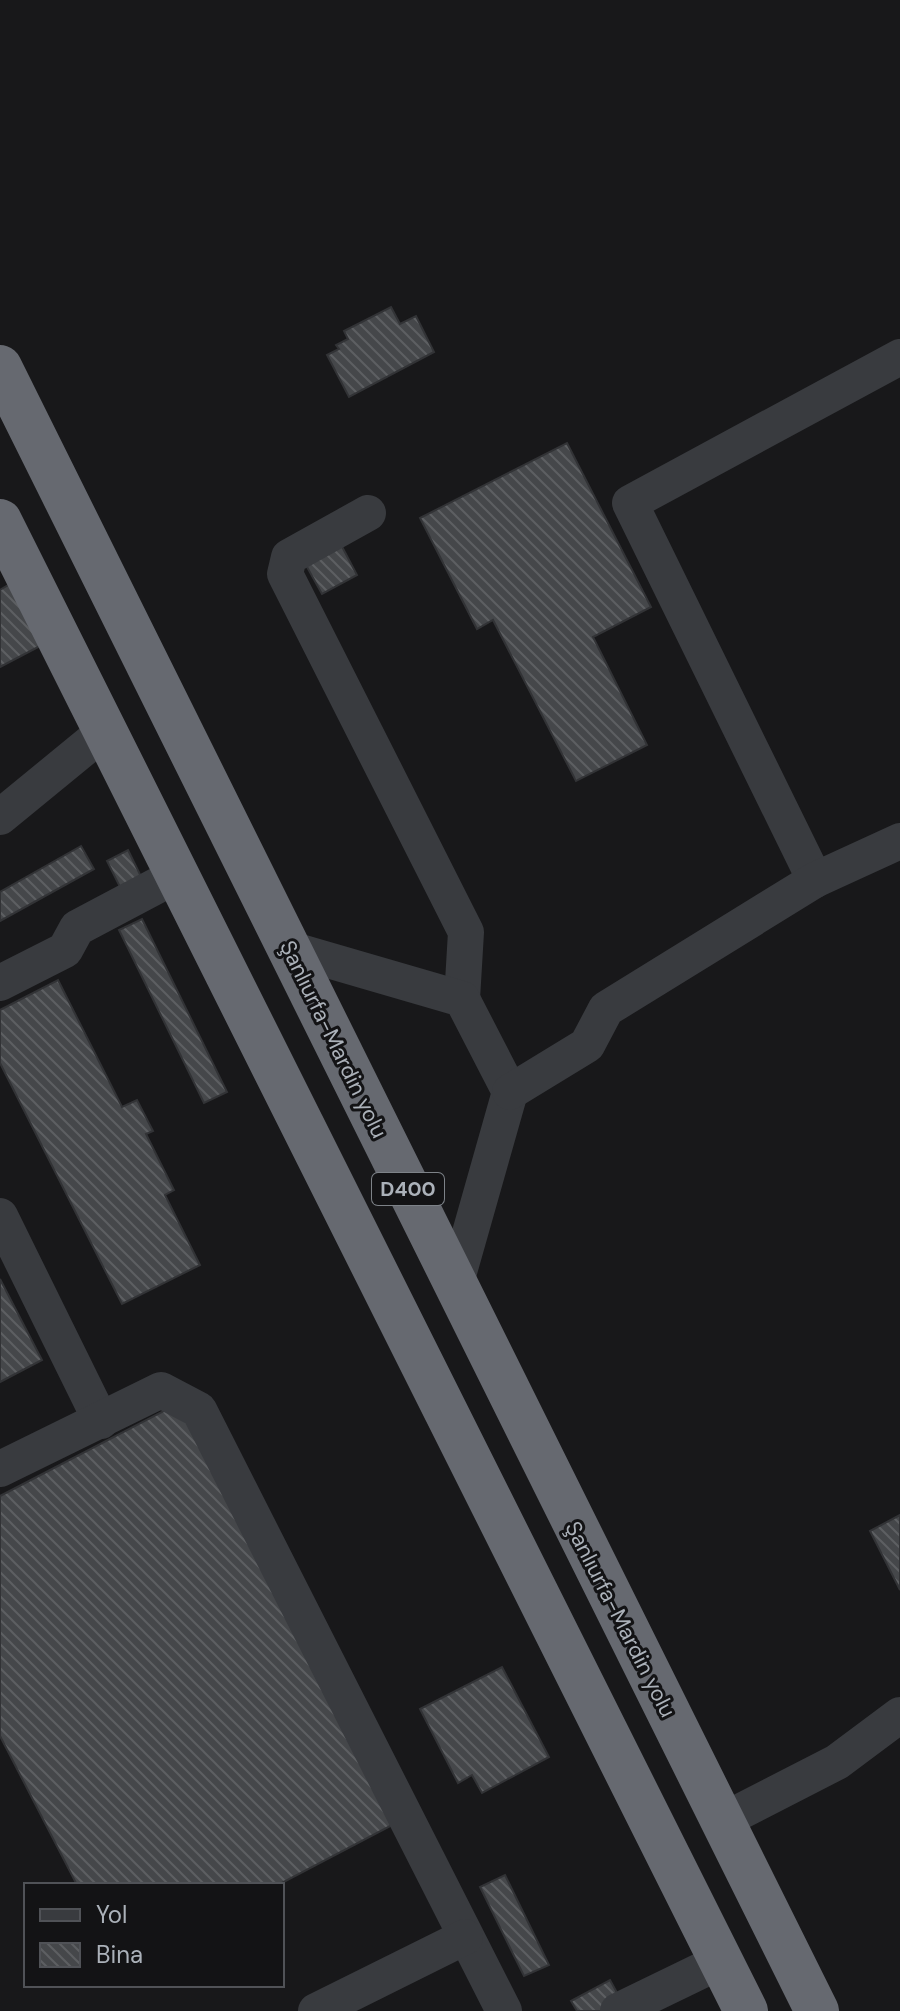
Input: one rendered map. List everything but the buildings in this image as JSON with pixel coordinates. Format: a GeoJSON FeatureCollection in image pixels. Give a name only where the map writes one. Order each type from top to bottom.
{"type":"FeatureCollection","features":[{"type":"Feature","properties":{"kind":"highway","name":"Şanlıurfa-Mardin yolu"},"geometry":{"type":"LineString","coordinates":[[0,367],[817,2011]]}},
{"type":"Feature","properties":{"kind":"highway","name":"D400"},"geometry":{"type":"LineString","coordinates":[[0,521],[746,2011]]}},
{"type":"Feature","properties":{"kind":"street"},"geometry":{"type":"LineString","coordinates":[[815,880],[630,503],[900,357]]}},
{"type":"Feature","properties":{"kind":"street"},"geometry":{"type":"LineString","coordinates":[[368,513],[289,557],[285,574],[466,932],[462,999],[510,1092]]}},
{"type":"Feature","properties":{"kind":"street"},"geometry":{"type":"LineString","coordinates":[[0,817],[105,731]]}},
{"type":"Feature","properties":{"kind":"street"},"geometry":{"type":"LineString","coordinates":[[455,1286],[510,1092],[587,1045],[606,1009],[815,880],[900,841]]}},
{"type":"Feature","properties":{"kind":"street"},"geometry":{"type":"LineString","coordinates":[[0,983],[65,950],[77,928],[177,875]]}},
{"type":"Feature","properties":{"kind":"street"},"geometry":{"type":"LineString","coordinates":[[290,949],[462,999]]}},
{"type":"Feature","properties":{"kind":"street"},"geometry":{"type":"LineString","coordinates":[[0,1216],[101,1421]]}},
{"type":"Feature","properties":{"kind":"street"},"geometry":{"type":"LineString","coordinates":[[0,1469],[161,1390],[199,1410],[504,2011]]}},
{"type":"Feature","properties":{"kind":"street"},"geometry":{"type":"LineString","coordinates":[[722,1821],[837,1762],[900,1715]]}},
{"type":"Feature","properties":{"kind":"street"},"geometry":{"type":"LineString","coordinates":[[316,2011],[465,1937]]}},
{"type":"Feature","properties":{"kind":"street"},"geometry":{"type":"LineString","coordinates":[[618,2011],[721,1961]]}}]}
